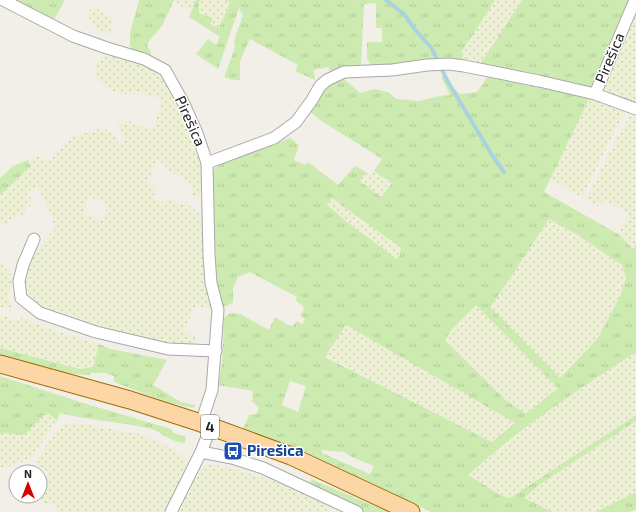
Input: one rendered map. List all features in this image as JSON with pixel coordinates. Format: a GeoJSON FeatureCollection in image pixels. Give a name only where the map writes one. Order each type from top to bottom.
{"type":"FeatureCollection","features":[{"type":"Feature","properties":{"kind":"main road","name":"4"},"geometry":{"type":"LineString","coordinates":[[0,364],[130,400],[206,425],[291,456],[412,512]]}},
{"type":"Feature","properties":{"kind":"street","name":"Pirešica"},"geometry":{"type":"LineString","coordinates":[[3,0],[73,36],[107,48],[144,58],[165,70],[197,133],[207,163],[209,255],[212,283],[218,310],[212,390],[201,452],[171,512]]}},
{"type":"Feature","properties":{"kind":"street","name":"Pirešica"},"geometry":{"type":"LineString","coordinates":[[595,94],[635,0]]}},
{"type":"Feature","properties":{"kind":"street"},"geometry":{"type":"LineString","coordinates":[[207,163],[274,138],[296,122],[320,86],[327,80],[344,72],[392,70],[427,65],[449,64],[519,76],[595,94],[636,109]]}},
{"type":"Feature","properties":{"kind":"street"},"geometry":{"type":"LineString","coordinates":[[34,239],[23,265],[19,281],[21,298],[40,313],[96,332],[168,349],[216,350]]}},
{"type":"Feature","properties":{"kind":"street"},"geometry":{"type":"LineString","coordinates":[[201,452],[232,458],[263,468],[357,512]]}},
{"type":"Feature","properties":{"kind":"green space"},"geometry":{"type":"Polygon","coordinates":[[[11,0],[65,0],[53,21],[11,0]]]}},
{"type":"Feature","properties":{"kind":"green space"},"geometry":{"type":"Polygon","coordinates":[[[139,0],[174,0],[162,26],[149,41],[147,46],[151,51],[151,55],[133,51],[130,46],[130,33],[139,0]]]}},
{"type":"Feature","properties":{"kind":"green space"},"geometry":{"type":"Polygon","coordinates":[[[196,0],[190,11],[173,1],[196,0]]]}},
{"type":"Feature","properties":{"kind":"green space"},"geometry":{"type":"Polygon","coordinates":[[[196,0],[201,0],[199,2],[199,13],[213,18],[210,24],[219,28],[230,2],[224,0],[495,0],[461,53],[464,60],[443,60],[371,66],[367,58],[367,42],[382,42],[382,28],[376,28],[376,3],[364,4],[361,66],[331,74],[328,67],[314,70],[315,80],[295,71],[298,65],[250,39],[240,61],[240,80],[233,80],[224,77],[235,48],[234,41],[243,15],[239,8],[218,69],[196,54],[208,39],[216,45],[220,37],[189,17],[196,0]]]}},
{"type":"Feature","properties":{"kind":"green space"},"geometry":{"type":"Polygon","coordinates":[[[201,0],[224,0],[230,2],[219,28],[210,24],[213,18],[199,13],[199,2],[201,0]]]}},
{"type":"Feature","properties":{"kind":"green space"},"geometry":{"type":"Polygon","coordinates":[[[495,0],[522,0],[481,63],[464,60],[461,53],[495,0]]]}},
{"type":"Feature","properties":{"kind":"green space"},"geometry":{"type":"Polygon","coordinates":[[[522,0],[632,0],[596,82],[590,88],[481,63],[522,0]]]}},
{"type":"Feature","properties":{"kind":"green space"},"geometry":{"type":"Polygon","coordinates":[[[93,6],[114,20],[109,35],[92,26],[92,21],[86,16],[93,6]]]}},
{"type":"Feature","properties":{"kind":"green space"},"geometry":{"type":"Polygon","coordinates":[[[636,7],[636,104],[606,91],[603,84],[636,7]]]}},
{"type":"Feature","properties":{"kind":"green space"},"geometry":{"type":"Polygon","coordinates":[[[110,55],[139,61],[160,75],[178,101],[201,158],[203,180],[201,198],[190,195],[192,185],[165,168],[166,165],[158,160],[147,182],[157,188],[153,198],[166,204],[168,198],[181,204],[182,199],[203,217],[215,311],[196,305],[184,332],[196,337],[192,346],[153,344],[39,305],[25,289],[22,278],[38,249],[54,230],[53,219],[37,187],[27,192],[34,204],[25,209],[27,212],[0,226],[0,195],[15,182],[30,164],[28,160],[40,155],[48,163],[71,138],[99,129],[115,134],[118,143],[124,143],[124,137],[118,125],[127,121],[153,130],[162,100],[143,93],[120,94],[104,86],[97,79],[95,69],[99,59],[110,55]],[[90,196],[82,213],[101,221],[108,206],[90,196]]]}},
{"type":"Feature","properties":{"kind":"green space"},"geometry":{"type":"Polygon","coordinates":[[[446,75],[453,87],[460,94],[477,92],[489,75],[590,97],[544,192],[618,234],[633,249],[636,245],[636,352],[528,425],[468,475],[500,495],[510,498],[636,415],[636,421],[539,485],[524,498],[553,512],[431,512],[303,451],[243,429],[249,415],[257,414],[259,408],[252,401],[253,391],[218,385],[222,363],[224,318],[230,313],[240,314],[269,330],[275,317],[292,327],[297,321],[302,324],[305,319],[301,316],[304,307],[296,301],[297,297],[250,272],[238,277],[233,288],[233,303],[224,307],[220,304],[212,240],[211,175],[215,168],[224,162],[290,138],[299,145],[294,160],[305,165],[308,162],[338,185],[355,166],[366,172],[360,181],[381,197],[392,183],[374,171],[382,159],[320,120],[309,111],[323,92],[342,77],[360,93],[374,89],[388,92],[397,99],[418,101],[450,95],[441,77],[446,75]],[[332,198],[327,205],[347,222],[397,259],[399,257],[401,248],[332,198]],[[549,219],[490,307],[560,378],[598,338],[621,294],[626,278],[622,265],[576,234],[549,219]],[[476,305],[451,330],[445,340],[507,401],[526,414],[558,388],[476,305]],[[346,325],[325,357],[492,442],[515,423],[346,325]],[[290,381],[282,405],[298,412],[306,386],[290,381]],[[322,450],[322,453],[370,474],[374,466],[354,458],[344,452],[322,450]]]}},
{"type":"Feature","properties":{"kind":"green space"},"geometry":{"type":"Polygon","coordinates":[[[590,97],[625,110],[584,194],[588,196],[620,131],[633,112],[636,113],[636,245],[634,250],[618,234],[629,214],[604,200],[598,206],[550,179],[590,97]]]}},
{"type":"Feature","properties":{"kind":"green space"},"geometry":{"type":"Polygon","coordinates":[[[28,160],[30,167],[0,195],[0,178],[13,166],[28,160]]]}},
{"type":"Feature","properties":{"kind":"green space"},"geometry":{"type":"Polygon","coordinates":[[[374,171],[393,183],[381,198],[360,181],[366,172],[371,175],[374,171]]]}},
{"type":"Feature","properties":{"kind":"green space"},"geometry":{"type":"Polygon","coordinates":[[[332,198],[402,248],[398,259],[373,242],[327,205],[332,198]]]}},
{"type":"Feature","properties":{"kind":"green space"},"geometry":{"type":"Polygon","coordinates":[[[549,219],[576,234],[622,265],[626,278],[621,294],[598,338],[560,378],[490,307],[549,219]]]}},
{"type":"Feature","properties":{"kind":"green space"},"geometry":{"type":"Polygon","coordinates":[[[3,260],[5,268],[13,277],[12,285],[8,293],[12,311],[0,307],[0,262],[3,260]]]}},
{"type":"Feature","properties":{"kind":"green space"},"geometry":{"type":"Polygon","coordinates":[[[476,305],[559,388],[526,414],[507,401],[445,340],[451,330],[476,305]]]}},
{"type":"Feature","properties":{"kind":"green space"},"geometry":{"type":"Polygon","coordinates":[[[0,315],[20,321],[20,317],[44,327],[99,344],[93,367],[80,369],[0,348],[0,315]]]}},
{"type":"Feature","properties":{"kind":"green space"},"geometry":{"type":"Polygon","coordinates":[[[346,325],[516,423],[492,442],[325,356],[346,325]]]}},
{"type":"Feature","properties":{"kind":"green space"},"geometry":{"type":"Polygon","coordinates":[[[99,344],[111,349],[167,360],[153,385],[181,402],[195,405],[193,408],[153,397],[114,382],[114,376],[105,373],[78,375],[44,369],[0,356],[0,348],[80,369],[93,367],[99,344]]]}},
{"type":"Feature","properties":{"kind":"green space"},"geometry":{"type":"Polygon","coordinates":[[[636,352],[636,415],[510,498],[500,495],[468,475],[543,414],[636,352]]]}},
{"type":"Feature","properties":{"kind":"green space"},"geometry":{"type":"Polygon","coordinates":[[[0,376],[171,429],[174,433],[186,437],[185,443],[175,441],[148,428],[137,426],[60,413],[57,421],[47,412],[24,435],[0,433],[0,376]]]}},
{"type":"Feature","properties":{"kind":"green space"},"geometry":{"type":"Polygon","coordinates":[[[47,412],[57,421],[30,460],[15,464],[8,464],[8,466],[0,469],[0,433],[24,435],[47,412]]]}},
{"type":"Feature","properties":{"kind":"green space"},"geometry":{"type":"Polygon","coordinates":[[[636,421],[636,492],[596,512],[553,512],[524,498],[539,485],[636,421]]]}},
{"type":"Feature","properties":{"kind":"green space"},"geometry":{"type":"Polygon","coordinates":[[[77,423],[138,434],[148,437],[179,452],[185,458],[187,474],[169,512],[59,512],[52,503],[46,507],[44,504],[48,504],[48,464],[37,464],[38,459],[54,433],[65,425],[77,423]]]}},
{"type":"Feature","properties":{"kind":"green space"},"geometry":{"type":"Polygon","coordinates":[[[208,465],[229,467],[276,482],[310,496],[333,508],[332,512],[177,512],[198,474],[202,468],[208,465]]]}},
{"type":"Feature","properties":{"kind":"green space"},"geometry":{"type":"Polygon","coordinates":[[[311,479],[389,512],[359,512],[310,484],[311,479]]]}},
{"type":"Feature","properties":{"kind":"green space"},"geometry":{"type":"Polygon","coordinates":[[[636,492],[636,509],[630,512],[596,512],[636,492]]]}},
{"type":"Feature","properties":{"kind":"waterway"},"geometry":{"type":"LineString","coordinates":[[386,0],[404,14],[416,31],[431,47],[448,82],[492,155],[504,172]]}},
{"type":"Feature","properties":{"kind":"place","name":"Pirešica"},"geometry":{"type":"Point","coordinates":[233,451]}}]}
